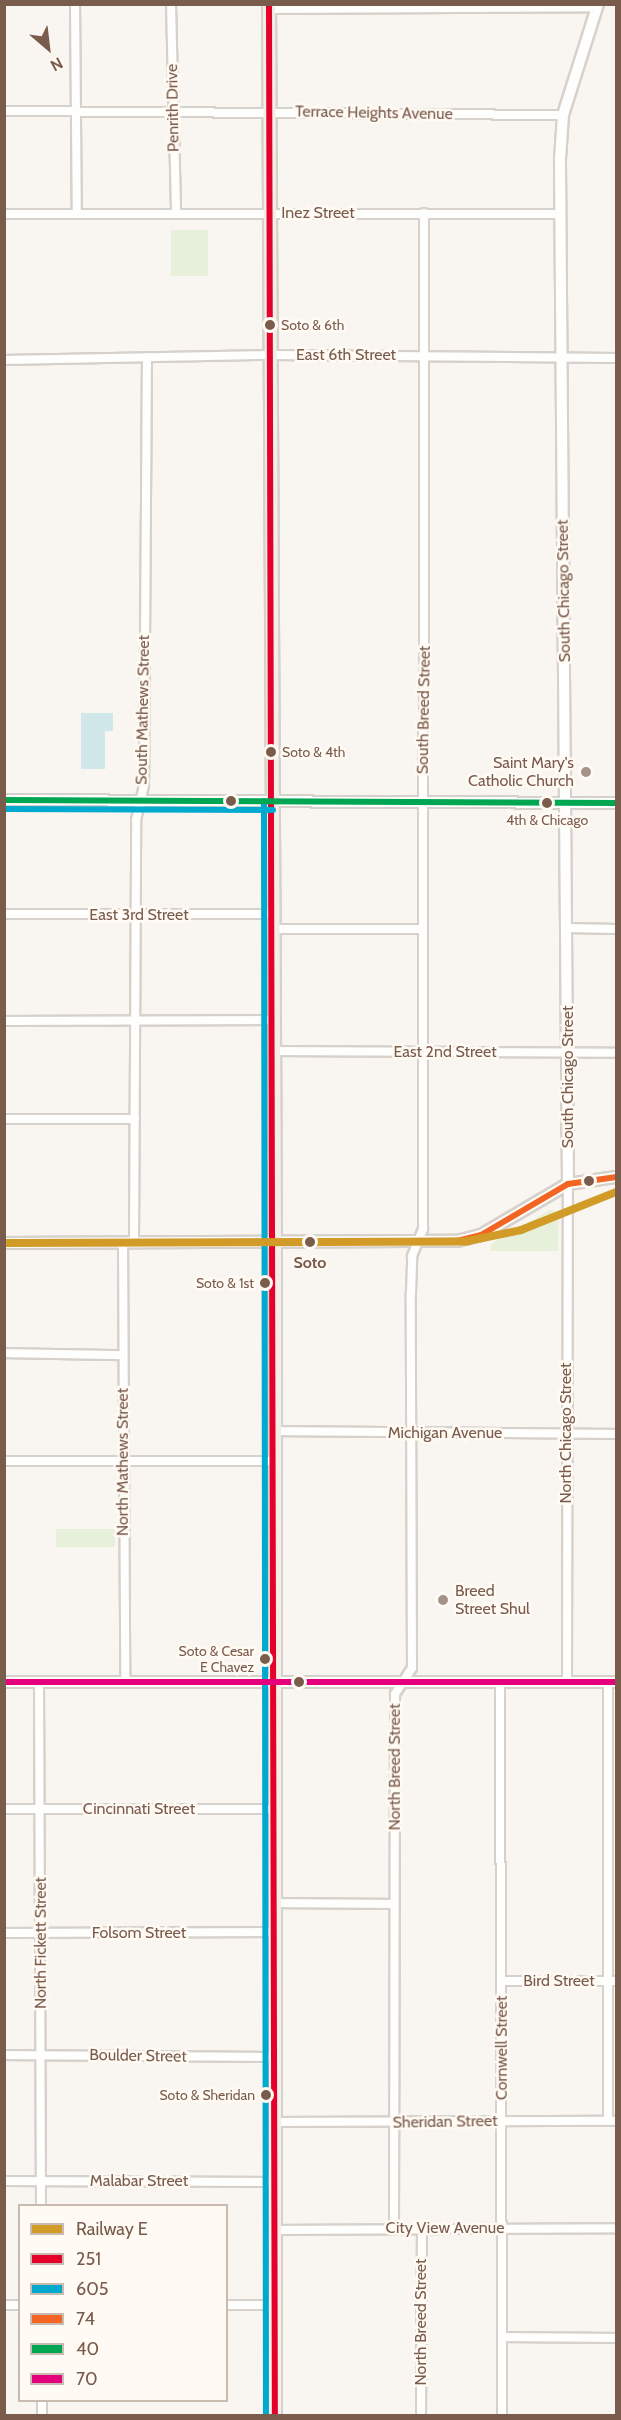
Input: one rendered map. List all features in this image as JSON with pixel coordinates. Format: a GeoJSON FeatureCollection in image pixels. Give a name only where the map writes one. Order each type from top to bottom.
{"type":"FeatureCollection","features":[{"type":"Feature","properties":{"kind":"main road"},"geometry":{"type":"LineString","coordinates":[[269,7],[275,1242],[272,2057],[275,2415]]}},
{"type":"Feature","properties":{"kind":"street"},"geometry":{"type":"LineString","coordinates":[[75,4],[76,213]]}},
{"type":"Feature","properties":{"kind":"street","name":"Penrith Drive"},"geometry":{"type":"LineString","coordinates":[[171,4],[176,212]]}},
{"type":"Feature","properties":{"kind":"street"},"geometry":{"type":"LineString","coordinates":[[269,7],[598,6]]}},
{"type":"Feature","properties":{"kind":"street","name":"South Chicago Street"},"geometry":{"type":"LineString","coordinates":[[568,1184],[567,803],[560,214],[563,115],[598,6]]}},
{"type":"Feature","properties":{"kind":"street","name":"Terrace Heights Avenue"},"geometry":{"type":"LineString","coordinates":[[4,111],[563,115]]}},
{"type":"Feature","properties":{"kind":"street","name":"Inez Street"},"geometry":{"type":"LineString","coordinates":[[4,214],[176,212],[560,214]]}},
{"type":"Feature","properties":{"kind":"street","name":"South Breed Street"},"geometry":{"type":"LineString","coordinates":[[418,1241],[423,1229],[425,1052],[423,929],[424,213]]}},
{"type":"Feature","properties":{"kind":"street","name":"East 6th Street"},"geometry":{"type":"LineString","coordinates":[[4,360],[271,355],[616,358]]}},
{"type":"Feature","properties":{"kind":"street","name":"South Mathews Street"},"geometry":{"type":"LineString","coordinates":[[129,1242],[135,1119],[136,916],[140,801],[144,785],[147,357]]}},
{"type":"Feature","properties":{"kind":"street"},"geometry":{"type":"LineString","coordinates":[[4,800],[616,803]]}},
{"type":"Feature","properties":{"kind":"street","name":"East 3rd Street"},"geometry":{"type":"LineString","coordinates":[[4,914],[136,916],[274,914]]}},
{"type":"Feature","properties":{"kind":"street"},"geometry":{"type":"LineString","coordinates":[[568,928],[616,929]]}},
{"type":"Feature","properties":{"kind":"street"},"geometry":{"type":"LineString","coordinates":[[274,929],[423,929]]}},
{"type":"Feature","properties":{"kind":"street"},"geometry":{"type":"LineString","coordinates":[[4,1021],[274,1020]]}},
{"type":"Feature","properties":{"kind":"street","name":"East 2nd Street"},"geometry":{"type":"LineString","coordinates":[[274,1051],[616,1053]]}},
{"type":"Feature","properties":{"kind":"street"},"geometry":{"type":"LineString","coordinates":[[4,1119],[135,1119]]}},
{"type":"Feature","properties":{"kind":"street"},"geometry":{"type":"LineString","coordinates":[[4,1243],[457,1242],[481,1235],[568,1184],[616,1178]]}},
{"type":"Feature","properties":{"kind":"street","name":"North Chicago Street"},"geometry":{"type":"LineString","coordinates":[[567,1681],[568,1184]]}},
{"type":"Feature","properties":{"kind":"street","name":"North Breed Street"},"geometry":{"type":"LineString","coordinates":[[394,2227],[395,1694],[412,1668],[412,1256],[418,1241]]}},
{"type":"Feature","properties":{"kind":"street","name":"North Mathews Street"},"geometry":{"type":"LineString","coordinates":[[124,1681],[122,1355],[129,1242]]}},
{"type":"Feature","properties":{"kind":"street"},"geometry":{"type":"LineString","coordinates":[[4,1353],[122,1355]]}},
{"type":"Feature","properties":{"kind":"street","name":"Michigan Avenue"},"geometry":{"type":"LineString","coordinates":[[274,1431],[616,1434]]}},
{"type":"Feature","properties":{"kind":"street"},"geometry":{"type":"LineString","coordinates":[[4,1461],[274,1461]]}},
{"type":"Feature","properties":{"kind":"street"},"geometry":{"type":"LineString","coordinates":[[4,1682],[274,1680],[612,1682],[612,2121]]}},
{"type":"Feature","properties":{"kind":"street","name":"Cornwell Street"},"geometry":{"type":"LineString","coordinates":[[500,1681],[503,2121],[502,2415]]}},
{"type":"Feature","properties":{"kind":"street","name":"North Fickett Street"},"geometry":{"type":"LineString","coordinates":[[39,1682],[42,1934],[41,2204]]}},
{"type":"Feature","properties":{"kind":"street","name":"Cincinnati Street"},"geometry":{"type":"LineString","coordinates":[[4,1809],[273,1809]]}},
{"type":"Feature","properties":{"kind":"street"},"geometry":{"type":"LineString","coordinates":[[273,1903],[394,1904]]}},
{"type":"Feature","properties":{"kind":"street","name":"Folsom Street"},"geometry":{"type":"LineString","coordinates":[[4,1933],[273,1932]]}},
{"type":"Feature","properties":{"kind":"street","name":"Bird Street"},"geometry":{"type":"LineString","coordinates":[[502,1981],[612,1981]]}},
{"type":"Feature","properties":{"kind":"street","name":"Boulder Street"},"geometry":{"type":"LineString","coordinates":[[4,2055],[272,2057]]}},
{"type":"Feature","properties":{"kind":"street","name":"Sheridan Street"},"geometry":{"type":"LineString","coordinates":[[274,2122],[612,2121]]}},
{"type":"Feature","properties":{"kind":"street","name":"Malabar Street"},"geometry":{"type":"LineString","coordinates":[[4,2181],[274,2182]]}},
{"type":"Feature","properties":{"kind":"street","name":"City View Avenue"},"geometry":{"type":"LineString","coordinates":[[274,2230],[394,2227],[422,2229],[616,2228]]}},
{"type":"Feature","properties":{"kind":"street","name":"North Breed Street"},"geometry":{"type":"LineString","coordinates":[[421,2415],[422,2229]]}},
{"type":"Feature","properties":{"kind":"street"},"geometry":{"type":"LineString","coordinates":[[228,2305],[275,2305]]}},
{"type":"Feature","properties":{"kind":"street"},"geometry":{"type":"LineString","coordinates":[[502,2337],[616,2338]]}},
{"type":"Feature","properties":{"kind":"green space"},"geometry":{"type":"Polygon","coordinates":[[[171,230],[208,230],[208,276],[171,276],[171,230]]]}},
{"type":"Feature","properties":{"kind":"green space"},"geometry":{"type":"Polygon","coordinates":[[[550,1210],[559,1212],[558,1251],[490,1251],[491,1244],[550,1210]]]}},
{"type":"Feature","properties":{"kind":"green space"},"geometry":{"type":"Polygon","coordinates":[[[56,1529],[115,1529],[115,1547],[56,1547],[56,1529]]]}},
{"type":"Feature","properties":{"kind":"water"},"geometry":{"type":"Polygon","coordinates":[[[81,713],[113,713],[113,731],[105,731],[105,769],[81,769],[81,713]]]}},
{"type":"Feature","properties":{"kind":"rail line","name":"E"},"geometry":{"type":"LineString","coordinates":[[4,1243],[468,1241],[521,1230],[616,1192]]}},
{"type":"Feature","properties":{"kind":"transit line","name":"251"},"geometry":{"type":"LineString","coordinates":[[269,4],[275,2416]]}},
{"type":"Feature","properties":{"kind":"transit line","name":"40"},"geometry":{"type":"LineString","coordinates":[[4,800],[616,803]]}},
{"type":"Feature","properties":{"kind":"transit line","name":"605"},"geometry":{"type":"LineString","coordinates":[[264,801],[266,2416]]}},
{"type":"Feature","properties":{"kind":"transit line","name":"605"},"geometry":{"type":"LineString","coordinates":[[4,809],[273,810]]}},
{"type":"Feature","properties":{"kind":"transit line","name":"74"},"geometry":{"type":"LineString","coordinates":[[4,1243],[457,1241],[481,1235],[568,1184],[616,1177]]}},
{"type":"Feature","properties":{"kind":"transit line","name":"70"},"geometry":{"type":"LineString","coordinates":[[4,1682],[616,1682]]}},
{"type":"Feature","properties":{"kind":"place","name":"Soto & 6th"},"geometry":{"type":"Point","coordinates":[270,325]}},
{"type":"Feature","properties":{"kind":"place","name":"Soto & 4th"},"geometry":{"type":"Point","coordinates":[271,752]}},
{"type":"Feature","properties":{"kind":"place","name":"Saint Mary's Catholic Church"},"geometry":{"type":"Point","coordinates":[586,772]}},
{"type":"Feature","properties":{"kind":"place","name":"4th & Chicago"},"geometry":{"type":"Point","coordinates":[547,803]}},
{"type":"Feature","properties":{"kind":"place","name":"Soto"},"geometry":{"type":"Point","coordinates":[310,1242]}},
{"type":"Feature","properties":{"kind":"place","name":"Soto & 1st"},"geometry":{"type":"Point","coordinates":[265,1283]}},
{"type":"Feature","properties":{"kind":"place","name":"Breed Street Shul"},"geometry":{"type":"Point","coordinates":[443,1600]}},
{"type":"Feature","properties":{"kind":"place","name":"Soto & Cesar E Chavez"},"geometry":{"type":"Point","coordinates":[265,1659]}},
{"type":"Feature","properties":{"kind":"place","name":"Soto & Sheridan"},"geometry":{"type":"Point","coordinates":[266,2095]}}]}
